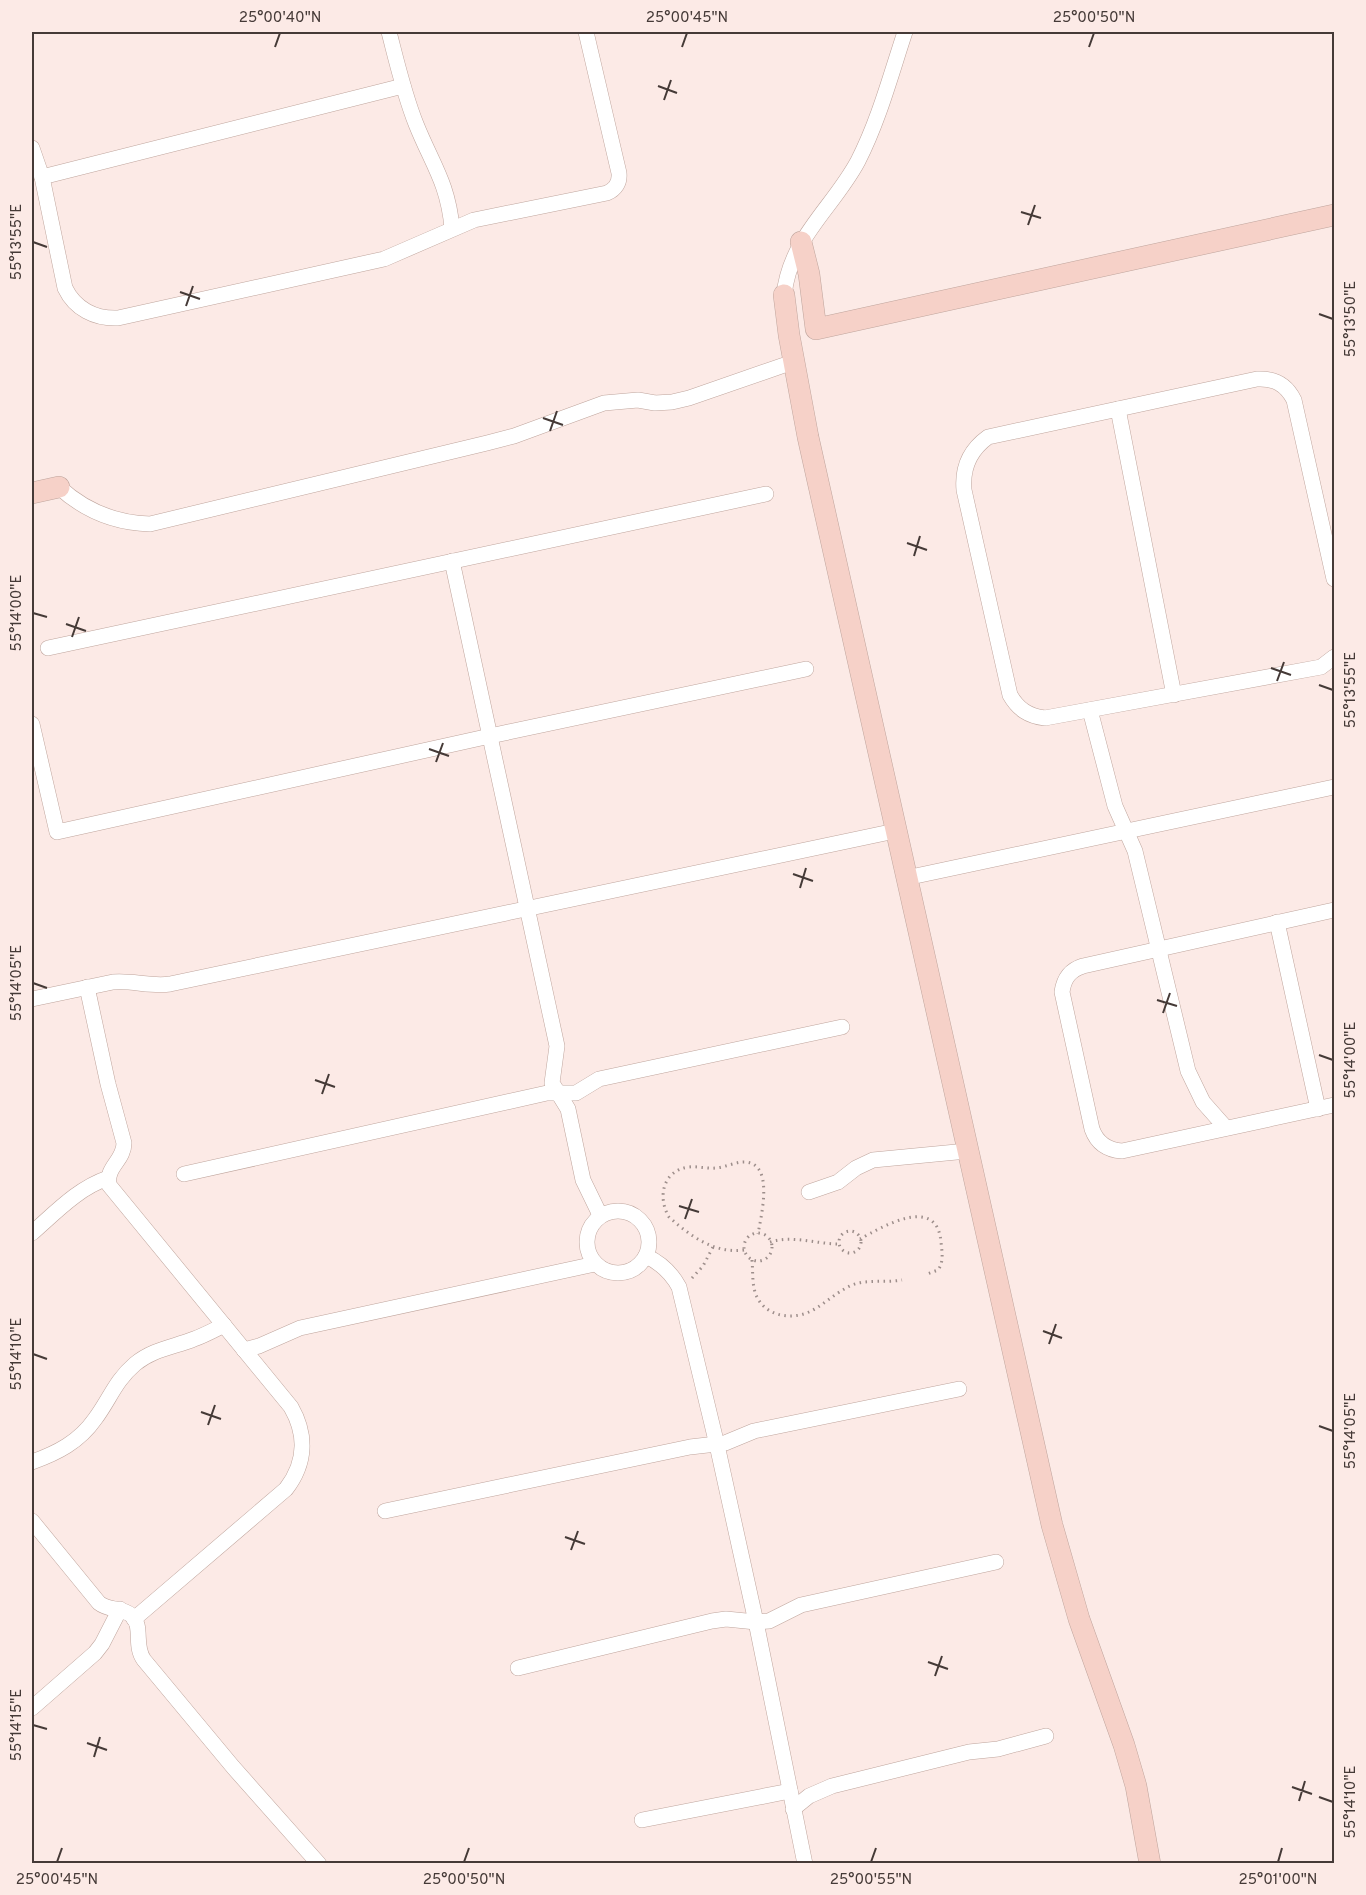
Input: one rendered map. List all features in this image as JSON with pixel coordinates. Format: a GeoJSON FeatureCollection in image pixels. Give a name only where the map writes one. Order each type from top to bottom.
{"type":"FeatureCollection","features":[{"type":"Feature","properties":{"kind":"street"},"geometry":{"type":"LineString","coordinates":[[389,32],[417,127],[443,182],[451,212],[452,228]]}},
{"type":"Feature","properties":{"kind":"street"},"geometry":{"type":"LineString","coordinates":[[32,148],[42,177],[65,288],[74,303],[82,309],[102,317],[118,318],[384,259],[452,228],[497,214],[607,194],[616,187],[619,172],[586,32]]}},
{"type":"Feature","properties":{"kind":"street"},"geometry":{"type":"LineString","coordinates":[[905,32],[866,145],[850,175],[801,242],[789,266],[784,301],[807,437],[1052,1525],[1079,1619],[1124,1745],[1136,1786],[1150,1863]]}},
{"type":"Feature","properties":{"kind":"street"},"geometry":{"type":"LineString","coordinates":[[42,177],[404,86]]}},
{"type":"Feature","properties":{"kind":"street"},"geometry":{"type":"LineString","coordinates":[[801,242],[809,274],[816,328],[1335,215]]}},
{"type":"Feature","properties":{"kind":"street"},"geometry":{"type":"LineString","coordinates":[[784,301],[813,302]]}},
{"type":"Feature","properties":{"kind":"street"},"geometry":{"type":"LineString","coordinates":[[32,493],[59,487],[79,503],[101,515],[125,522],[150,524],[514,436],[604,403],[638,400],[672,402],[689,398],[793,362]]}},
{"type":"Feature","properties":{"kind":"street"},"geometry":{"type":"LineString","coordinates":[[1335,579],[1296,407],[1285,387],[1272,380],[1257,379],[988,436],[971,454],[967,463],[963,480],[1010,695],[1027,714],[1045,718],[1174,695],[1321,667],[1335,657]]}},
{"type":"Feature","properties":{"kind":"street"},"geometry":{"type":"LineString","coordinates":[[1118,409],[1174,695]]}},
{"type":"Feature","properties":{"kind":"street"},"geometry":{"type":"LineString","coordinates":[[48,648],[766,494]]}},
{"type":"Feature","properties":{"kind":"street"},"geometry":{"type":"LineString","coordinates":[[452,561],[529,908],[557,1046],[557,1060],[551,1078],[554,1088],[568,1109],[583,1180],[600,1215]]}},
{"type":"Feature","properties":{"kind":"street"},"geometry":{"type":"LineString","coordinates":[[32,724],[57,832],[490,736],[807,669]]}},
{"type":"Feature","properties":{"kind":"street"},"geometry":{"type":"LineString","coordinates":[[1090,710],[1115,806],[1134,851],[1188,1071],[1203,1102],[1226,1128]]}},
{"type":"Feature","properties":{"kind":"street"},"geometry":{"type":"LineString","coordinates":[[906,878],[1335,787]]}},
{"type":"Feature","properties":{"kind":"street"},"geometry":{"type":"LineString","coordinates":[[32,999],[122,981],[152,985],[170,984],[895,831]]}},
{"type":"Feature","properties":{"kind":"street"},"geometry":{"type":"LineString","coordinates":[[1335,910],[1083,966],[1070,972],[1065,978],[1062,992],[1092,1129],[1102,1145],[1108,1148],[1122,1151],[1335,1105]]}},
{"type":"Feature","properties":{"kind":"street"},"geometry":{"type":"LineString","coordinates":[[1277,922],[1318,1109]]}},
{"type":"Feature","properties":{"kind":"street"},"geometry":{"type":"LineString","coordinates":[[87,987],[108,1084],[124,1143],[123,1154],[112,1166],[108,1178],[113,1190],[291,1407],[298,1418],[303,1443],[299,1468],[286,1488],[134,1618]]}},
{"type":"Feature","properties":{"kind":"street"},"geometry":{"type":"LineString","coordinates":[[184,1174],[557,1092],[576,1093],[599,1078],[842,1027]]}},
{"type":"Feature","properties":{"kind":"street"},"geometry":{"type":"LineString","coordinates":[[809,1192],[838,1182],[856,1168],[873,1160],[967,1151]]}},
{"type":"Feature","properties":{"kind":"street"},"geometry":{"type":"LineString","coordinates":[[32,1233],[79,1192],[108,1178]]}},
{"type":"Feature","properties":{"kind":"street"},"geometry":{"type":"LineString","coordinates":[[616,1210],[638,1218],[649,1240],[646,1256],[636,1267],[622,1273],[608,1272],[595,1264],[587,1250],[587,1234],[590,1227],[600,1215],[616,1210]]}},
{"type":"Feature","properties":{"kind":"street"},"geometry":{"type":"LineString","coordinates":[[646,1256],[669,1271],[679,1287],[717,1444],[756,1622],[805,1863]]}},
{"type":"Feature","properties":{"kind":"street"},"geometry":{"type":"LineString","coordinates":[[244,1350],[260,1346],[300,1328],[595,1264]]}},
{"type":"Feature","properties":{"kind":"street"},"geometry":{"type":"LineString","coordinates":[[32,1462],[64,1448],[86,1431],[117,1383],[138,1361],[151,1353],[195,1339],[224,1325]]}},
{"type":"Feature","properties":{"kind":"street"},"geometry":{"type":"LineString","coordinates":[[385,1511],[690,1446],[725,1443],[754,1431],[959,1389]]}},
{"type":"Feature","properties":{"kind":"street"},"geometry":{"type":"LineString","coordinates":[[32,1521],[99,1603],[108,1608],[125,1611],[134,1618],[138,1630],[138,1649],[144,1660],[233,1767],[320,1863]]}},
{"type":"Feature","properties":{"kind":"street"},"geometry":{"type":"LineString","coordinates":[[518,1668],[712,1621],[726,1619],[756,1622],[776,1618],[801,1605],[996,1562]]}},
{"type":"Feature","properties":{"kind":"street"},"geometry":{"type":"LineString","coordinates":[[32,1708],[95,1653],[120,1610]]}},
{"type":"Feature","properties":{"kind":"street"},"geometry":{"type":"LineString","coordinates":[[794,1809],[809,1796],[832,1786],[969,1752],[998,1749],[1046,1736]]}},
{"type":"Feature","properties":{"kind":"street"},"geometry":{"type":"LineString","coordinates":[[642,1820],[790,1791]]}},
{"type":"Feature","properties":{"kind":"path"},"geometry":{"type":"LineString","coordinates":[[744,1250],[728,1251],[713,1247],[675,1222],[665,1210],[662,1196],[669,1177],[680,1169],[693,1167],[716,1168],[745,1162],[755,1165],[761,1173],[764,1189],[758,1234]]}},
{"type":"Feature","properties":{"kind":"path"},"geometry":{"type":"LineString","coordinates":[[860,1239],[905,1218],[929,1220],[941,1237],[942,1260],[938,1270],[927,1274]]}},
{"type":"Feature","properties":{"kind":"path"},"geometry":{"type":"LineString","coordinates":[[854,1232],[860,1239],[860,1248],[853,1253],[844,1251],[840,1244],[840,1239],[846,1233],[854,1232]]}},
{"type":"Feature","properties":{"kind":"path"},"geometry":{"type":"LineString","coordinates":[[758,1234],[765,1236],[770,1242],[771,1251],[764,1260],[752,1260],[744,1250],[745,1241],[749,1236],[758,1234]]}},
{"type":"Feature","properties":{"kind":"path"},"geometry":{"type":"LineString","coordinates":[[770,1242],[791,1238],[840,1244]]}},
{"type":"Feature","properties":{"kind":"path"},"geometry":{"type":"LineString","coordinates":[[679,1287],[696,1274],[709,1257],[713,1247]]}},
{"type":"Feature","properties":{"kind":"path"},"geometry":{"type":"LineString","coordinates":[[752,1260],[754,1286],[759,1300],[768,1310],[783,1316],[808,1312],[842,1290],[856,1284],[902,1280]]}}]}
